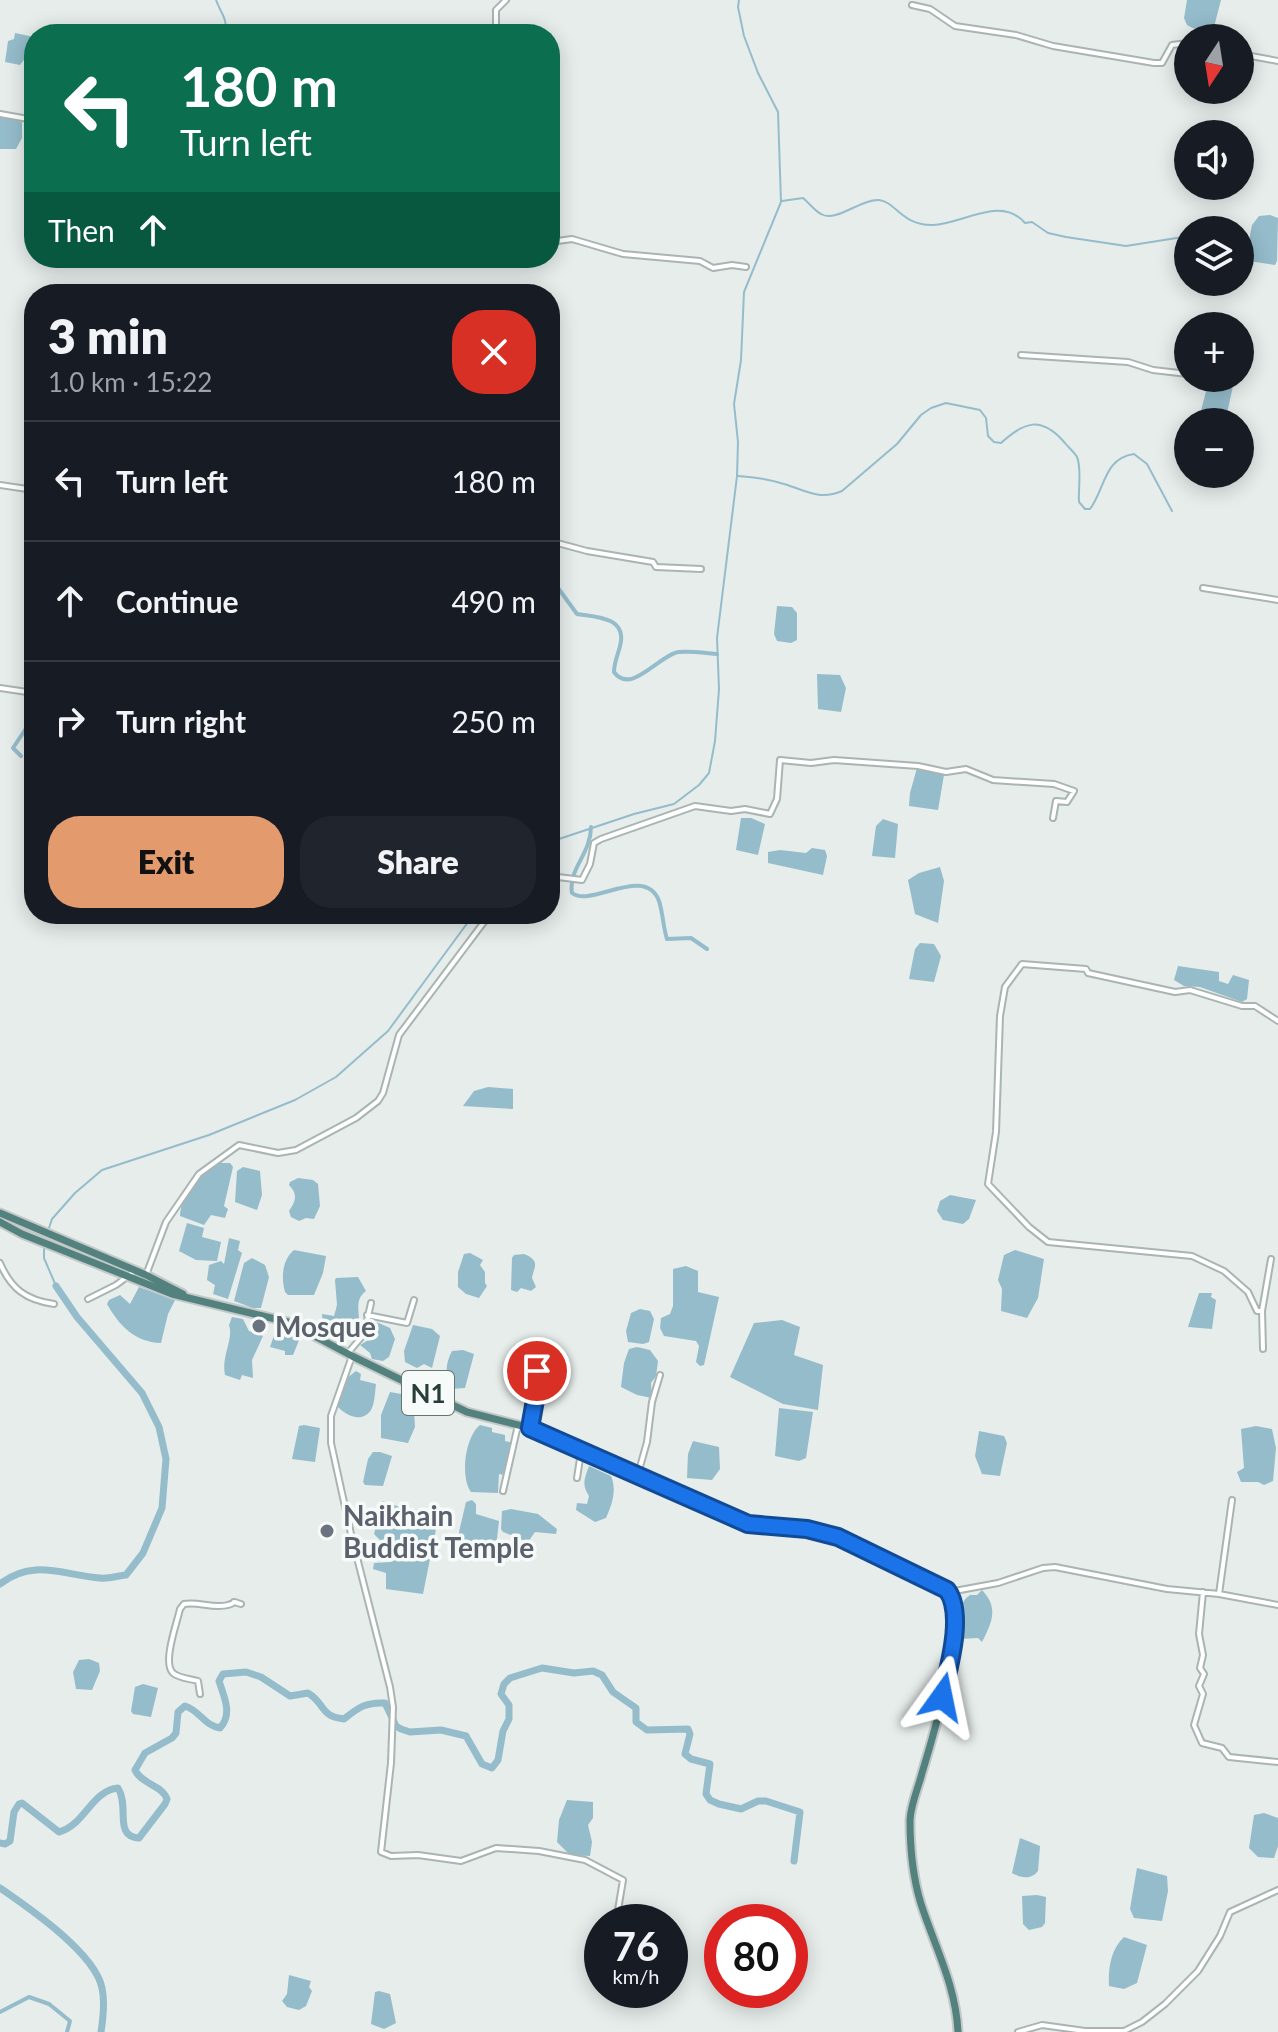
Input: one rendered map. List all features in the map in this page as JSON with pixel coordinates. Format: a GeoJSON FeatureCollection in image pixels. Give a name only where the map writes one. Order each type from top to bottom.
{"type":"FeatureCollection","features":[{"type":"Feature","properties":{"kind":"highway","name":"N1"},"geometry":{"type":"LineString","coordinates":[[0,1213],[24,1230]]}},
{"type":"Feature","properties":{"kind":"highway","name":"N1"},"geometry":{"type":"LineString","coordinates":[[0,1222],[146,1275],[188,1297]]}},
{"type":"Feature","properties":{"kind":"highway","name":"N1"},"geometry":{"type":"LineString","coordinates":[[65,1246],[128,1277],[172,1294],[288,1322],[467,1412],[530,1428],[748,1524],[807,1529],[838,1537],[931,1580],[949,1592]]}},
{"type":"Feature","properties":{"kind":"highway"},"geometry":{"type":"LineString","coordinates":[[949,1592],[954,1606],[952,1650],[910,1820],[917,1886],[951,1984],[958,2032]]}},
{"type":"Feature","properties":{"kind":"street"},"geometry":{"type":"LineString","coordinates":[[496,24],[496,10],[506,0]]}},
{"type":"Feature","properties":{"kind":"street"},"geometry":{"type":"LineString","coordinates":[[912,5],[930,9],[955,26],[1154,63],[1162,63],[1174,45]]}},
{"type":"Feature","properties":{"kind":"street"},"geometry":{"type":"LineString","coordinates":[[1254,57],[1278,61]]}},
{"type":"Feature","properties":{"kind":"street"},"geometry":{"type":"LineString","coordinates":[[0,114],[24,118]]}},
{"type":"Feature","properties":{"kind":"street"},"geometry":{"type":"LineString","coordinates":[[560,241],[572,239],[623,254],[700,261],[713,268],[732,265],[746,267]]}},
{"type":"Feature","properties":{"kind":"street"},"geometry":{"type":"LineString","coordinates":[[1021,355],[1128,362],[1174,372]]}},
{"type":"Feature","properties":{"kind":"street"},"geometry":{"type":"LineString","coordinates":[[0,485],[24,489]]}},
{"type":"Feature","properties":{"kind":"street"},"geometry":{"type":"LineString","coordinates":[[560,544],[603,555],[653,562],[657,567],[701,569]]}},
{"type":"Feature","properties":{"kind":"street"},"geometry":{"type":"LineString","coordinates":[[1203,588],[1278,600]]}},
{"type":"Feature","properties":{"kind":"street"},"geometry":{"type":"LineString","coordinates":[[0,688],[24,692]]}},
{"type":"Feature","properties":{"kind":"street"},"geometry":{"type":"LineString","coordinates":[[560,877],[582,880],[590,864],[594,843],[618,831],[657,821],[695,806],[770,814],[777,799],[780,760],[918,766],[946,772],[966,769],[993,780],[1054,784],[1074,791],[1067,802],[1056,801],[1053,818]]}},
{"type":"Feature","properties":{"kind":"street"},"geometry":{"type":"LineString","coordinates":[[146,1275],[166,1222],[199,1174],[239,1145],[278,1153],[296,1150],[346,1124],[378,1101],[399,1035],[483,924]]}},
{"type":"Feature","properties":{"kind":"street"},"geometry":{"type":"LineString","coordinates":[[1262,1311],[1257,1311],[1248,1292],[1224,1271],[1192,1256],[1048,1242],[1029,1227],[988,1184],[996,1132],[1000,1016],[1005,987],[1022,964],[1086,969],[1088,973],[1175,992],[1190,990],[1242,1006],[1255,1006],[1278,1021]]}},
{"type":"Feature","properties":{"kind":"street"},"geometry":{"type":"LineString","coordinates":[[1263,1349],[1262,1311],[1271,1259]]}},
{"type":"Feature","properties":{"kind":"street"},"geometry":{"type":"LineString","coordinates":[[0,1263],[11,1285],[23,1295],[35,1301],[54,1304]]}},
{"type":"Feature","properties":{"kind":"street"},"geometry":{"type":"LineString","coordinates":[[88,1299],[135,1271]]}},
{"type":"Feature","properties":{"kind":"street"},"geometry":{"type":"LineString","coordinates":[[367,1315],[407,1323],[414,1300]]}},
{"type":"Feature","properties":{"kind":"street"},"geometry":{"type":"LineString","coordinates":[[371,1303],[364,1334],[350,1355],[331,1416],[331,1443],[393,1707],[391,1763],[381,1852],[391,1856],[418,1855],[461,1861],[496,1848],[539,1851],[585,1860],[623,1880],[619,1904]]}},
{"type":"Feature","properties":{"kind":"street"},"geometry":{"type":"LineString","coordinates":[[530,1428],[537,1389],[539,1351]]}},
{"type":"Feature","properties":{"kind":"street"},"geometry":{"type":"LineString","coordinates":[[638,1474],[660,1375]]}},
{"type":"Feature","properties":{"kind":"street"},"geometry":{"type":"LineString","coordinates":[[503,1491],[518,1425]]}},
{"type":"Feature","properties":{"kind":"street"},"geometry":{"type":"LineString","coordinates":[[577,1478],[581,1449]]}},
{"type":"Feature","properties":{"kind":"street"},"geometry":{"type":"LineString","coordinates":[[1219,1594],[1232,1500]]}},
{"type":"Feature","properties":{"kind":"street"},"geometry":{"type":"LineString","coordinates":[[949,1592],[998,1583],[1055,1567],[1167,1589],[1219,1594],[1278,1605]]}},
{"type":"Feature","properties":{"kind":"street"},"geometry":{"type":"LineString","coordinates":[[1203,1592],[1199,1645],[1203,1655],[1200,1668],[1204,1674],[1199,1686],[1203,1694],[1194,1725],[1202,1743],[1222,1748],[1229,1757],[1278,1762]]}},
{"type":"Feature","properties":{"kind":"street"},"geometry":{"type":"LineString","coordinates":[[200,1694],[198,1681],[174,1674],[167,1658],[180,1609],[184,1604],[193,1602],[221,1606],[233,1602],[241,1604]]}},
{"type":"Feature","properties":{"kind":"street"},"geometry":{"type":"LineString","coordinates":[[1018,2032],[1042,2025],[1085,2031],[1124,2031],[1142,2022],[1198,1971],[1220,1936],[1230,1912],[1278,1890]]}},
{"type":"Feature","properties":{"kind":"water"},"geometry":{"type":"Polygon","coordinates":[[[1187,0],[1221,0],[1215,24],[1187,24],[1184,18],[1187,0]]]}},
{"type":"Feature","properties":{"kind":"water"},"geometry":{"type":"Polygon","coordinates":[[[15,33],[24,35],[24,60],[20,65],[5,62],[8,41],[14,39],[15,33]]]}},
{"type":"Feature","properties":{"kind":"water"},"geometry":{"type":"Polygon","coordinates":[[[0,116],[22,122],[22,138],[16,149],[0,149],[0,116]]]}},
{"type":"Feature","properties":{"kind":"water"},"geometry":{"type":"Polygon","coordinates":[[[1259,216],[1278,218],[1275,265],[1254,262],[1254,222],[1259,216]]]}},
{"type":"Feature","properties":{"kind":"water"},"geometry":{"type":"Polygon","coordinates":[[[1206,392],[1232,392],[1228,408],[1202,408],[1206,392]]]}},
{"type":"Feature","properties":{"kind":"water"},"geometry":{"type":"Polygon","coordinates":[[[777,606],[792,607],[797,613],[797,640],[791,643],[777,641],[774,634],[777,606]]]}},
{"type":"Feature","properties":{"kind":"water"},"geometry":{"type":"Polygon","coordinates":[[[817,674],[840,675],[846,688],[841,712],[818,709],[817,674]]]}},
{"type":"Feature","properties":{"kind":"water"},"geometry":{"type":"Polygon","coordinates":[[[917,768],[944,775],[938,810],[909,806],[917,768]]]}},
{"type":"Feature","properties":{"kind":"water"},"geometry":{"type":"Polygon","coordinates":[[[741,818],[751,818],[765,824],[758,855],[736,850],[741,818]]]}},
{"type":"Feature","properties":{"kind":"water"},"geometry":{"type":"Polygon","coordinates":[[[883,819],[898,824],[895,858],[872,856],[876,826],[883,819]]]}},
{"type":"Feature","properties":{"kind":"water"},"geometry":{"type":"Polygon","coordinates":[[[812,848],[825,850],[827,856],[823,875],[768,863],[768,852],[806,853],[812,848]]]}},
{"type":"Feature","properties":{"kind":"water"},"geometry":{"type":"Polygon","coordinates":[[[940,867],[944,881],[938,923],[915,914],[908,880],[940,867]]]}},
{"type":"Feature","properties":{"kind":"water"},"geometry":{"type":"Polygon","coordinates":[[[920,943],[934,944],[941,956],[934,982],[909,979],[915,949],[920,943]]]}},
{"type":"Feature","properties":{"kind":"water"},"geometry":{"type":"Polygon","coordinates":[[[1178,966],[1219,972],[1219,981],[1228,984],[1233,975],[1249,980],[1247,999],[1242,1002],[1200,987],[1184,986],[1174,980],[1178,966]]]}},
{"type":"Feature","properties":{"kind":"water"},"geometry":{"type":"Polygon","coordinates":[[[488,1087],[513,1089],[513,1109],[463,1106],[474,1091],[488,1087]]]}},
{"type":"Feature","properties":{"kind":"water"},"geometry":{"type":"Polygon","coordinates":[[[219,1163],[230,1163],[233,1167],[224,1206],[228,1209],[225,1218],[211,1215],[204,1225],[180,1216],[184,1200],[193,1185],[219,1163]]]}},
{"type":"Feature","properties":{"kind":"water"},"geometry":{"type":"Polygon","coordinates":[[[243,1167],[260,1171],[262,1195],[257,1210],[235,1202],[237,1171],[243,1167]]]}},
{"type":"Feature","properties":{"kind":"water"},"geometry":{"type":"Polygon","coordinates":[[[298,1178],[318,1184],[320,1206],[314,1219],[299,1221],[291,1217],[289,1211],[295,1198],[289,1185],[298,1178]]]}},
{"type":"Feature","properties":{"kind":"water"},"geometry":{"type":"Polygon","coordinates":[[[950,1195],[976,1200],[969,1219],[963,1224],[943,1220],[937,1211],[940,1201],[950,1195]]]}},
{"type":"Feature","properties":{"kind":"water"},"geometry":{"type":"Polygon","coordinates":[[[187,1223],[204,1228],[202,1237],[221,1242],[217,1261],[196,1260],[179,1251],[187,1223]]]}},
{"type":"Feature","properties":{"kind":"water"},"geometry":{"type":"Polygon","coordinates":[[[229,1238],[240,1241],[238,1250],[242,1253],[228,1299],[213,1294],[215,1285],[207,1280],[209,1265],[221,1261],[224,1264],[229,1238]]]}},
{"type":"Feature","properties":{"kind":"water"},"geometry":{"type":"Polygon","coordinates":[[[294,1250],[326,1256],[314,1295],[288,1295],[285,1292],[284,1270],[294,1250]]]}},
{"type":"Feature","properties":{"kind":"water"},"geometry":{"type":"Polygon","coordinates":[[[1015,1250],[1044,1259],[1038,1298],[1027,1318],[1001,1311],[1002,1289],[998,1280],[1004,1255],[1015,1250]]]}},
{"type":"Feature","properties":{"kind":"water"},"geometry":{"type":"Polygon","coordinates":[[[470,1253],[483,1260],[480,1265],[485,1272],[487,1286],[479,1298],[466,1294],[458,1287],[458,1272],[464,1254],[470,1253]]]}},
{"type":"Feature","properties":{"kind":"water"},"geometry":{"type":"Polygon","coordinates":[[[524,1254],[535,1262],[532,1278],[536,1287],[531,1291],[521,1288],[517,1292],[511,1290],[512,1258],[524,1254]]]}},
{"type":"Feature","properties":{"kind":"water"},"geometry":{"type":"Polygon","coordinates":[[[252,1258],[265,1265],[269,1277],[261,1308],[234,1301],[244,1263],[252,1258]]]}},
{"type":"Feature","properties":{"kind":"water"},"geometry":{"type":"Polygon","coordinates":[[[686,1266],[698,1271],[698,1292],[719,1297],[704,1365],[700,1366],[696,1362],[699,1346],[696,1341],[664,1336],[660,1328],[661,1318],[670,1314],[673,1306],[673,1269],[686,1266]]]}},
{"type":"Feature","properties":{"kind":"water"},"geometry":{"type":"Polygon","coordinates":[[[358,1277],[366,1291],[359,1301],[359,1321],[354,1326],[356,1333],[354,1337],[340,1331],[329,1338],[324,1334],[322,1314],[334,1316],[337,1305],[335,1280],[358,1277]]]}},
{"type":"Feature","properties":{"kind":"water"},"geometry":{"type":"Polygon","coordinates":[[[139,1287],[175,1300],[161,1343],[151,1342],[128,1331],[107,1304],[120,1295],[130,1304],[139,1287]]]}},
{"type":"Feature","properties":{"kind":"water"},"geometry":{"type":"Polygon","coordinates":[[[1199,1293],[1212,1293],[1211,1297],[1216,1300],[1212,1329],[1188,1327],[1199,1293]]]}},
{"type":"Feature","properties":{"kind":"water"},"geometry":{"type":"Polygon","coordinates":[[[640,1309],[650,1311],[654,1319],[649,1342],[643,1344],[628,1342],[626,1331],[631,1313],[640,1309]]]}},
{"type":"Feature","properties":{"kind":"water"},"geometry":{"type":"Polygon","coordinates":[[[232,1317],[243,1319],[249,1331],[263,1336],[252,1360],[253,1378],[242,1375],[240,1380],[225,1375],[232,1317]]]}},
{"type":"Feature","properties":{"kind":"water"},"geometry":{"type":"Polygon","coordinates":[[[782,1320],[800,1327],[794,1355],[823,1365],[818,1410],[783,1404],[730,1377],[754,1323],[782,1320]]]}},
{"type":"Feature","properties":{"kind":"water"},"geometry":{"type":"Polygon","coordinates":[[[374,1321],[390,1328],[395,1339],[389,1357],[383,1361],[372,1359],[360,1345],[370,1339],[374,1321]]]}},
{"type":"Feature","properties":{"kind":"water"},"geometry":{"type":"Polygon","coordinates":[[[278,1324],[302,1333],[293,1355],[285,1355],[285,1351],[270,1347],[278,1324]]]}},
{"type":"Feature","properties":{"kind":"water"},"geometry":{"type":"Polygon","coordinates":[[[413,1325],[432,1329],[440,1336],[432,1368],[424,1364],[417,1368],[405,1362],[404,1351],[413,1325]]]}},
{"type":"Feature","properties":{"kind":"water"},"geometry":{"type":"Polygon","coordinates":[[[629,1349],[650,1350],[658,1361],[656,1376],[651,1383],[652,1398],[621,1387],[629,1349]]]}},
{"type":"Feature","properties":{"kind":"water"},"geometry":{"type":"Polygon","coordinates":[[[463,1350],[474,1354],[465,1388],[451,1389],[447,1375],[448,1361],[452,1351],[463,1350]]]}},
{"type":"Feature","properties":{"kind":"water"},"geometry":{"type":"Polygon","coordinates":[[[356,1371],[361,1374],[360,1380],[376,1384],[371,1410],[363,1417],[349,1415],[337,1406],[347,1378],[356,1371]]]}},
{"type":"Feature","properties":{"kind":"water"},"geometry":{"type":"Polygon","coordinates":[[[390,1392],[418,1397],[420,1409],[414,1411],[415,1427],[408,1443],[381,1438],[381,1415],[390,1392]]]}},
{"type":"Feature","properties":{"kind":"water"},"geometry":{"type":"Polygon","coordinates":[[[779,1408],[813,1412],[806,1458],[799,1461],[775,1456],[779,1408]]]}},
{"type":"Feature","properties":{"kind":"water"},"geometry":{"type":"Polygon","coordinates":[[[480,1425],[505,1435],[505,1441],[513,1443],[504,1475],[499,1474],[498,1493],[471,1492],[468,1485],[466,1457],[471,1438],[480,1425]]]}},
{"type":"Feature","properties":{"kind":"water"},"geometry":{"type":"Polygon","coordinates":[[[299,1426],[320,1428],[315,1462],[292,1459],[299,1426]]]}},
{"type":"Feature","properties":{"kind":"water"},"geometry":{"type":"Polygon","coordinates":[[[1256,1426],[1272,1429],[1276,1448],[1273,1481],[1264,1485],[1241,1482],[1237,1472],[1244,1468],[1241,1429],[1256,1426]]]}},
{"type":"Feature","properties":{"kind":"water"},"geometry":{"type":"Polygon","coordinates":[[[979,1431],[1004,1436],[1007,1443],[1000,1476],[982,1474],[975,1456],[979,1431]]]}},
{"type":"Feature","properties":{"kind":"water"},"geometry":{"type":"Polygon","coordinates":[[[693,1441],[719,1447],[720,1469],[712,1480],[687,1478],[688,1454],[693,1441]]]}},
{"type":"Feature","properties":{"kind":"water"},"geometry":{"type":"Polygon","coordinates":[[[373,1452],[392,1456],[383,1486],[365,1485],[363,1482],[368,1459],[373,1452]]]}},
{"type":"Feature","properties":{"kind":"water"},"geometry":{"type":"Polygon","coordinates":[[[589,1466],[611,1476],[614,1487],[606,1518],[595,1522],[576,1510],[577,1503],[587,1504],[589,1496],[584,1481],[589,1466]]]}},
{"type":"Feature","properties":{"kind":"water"},"geometry":{"type":"Polygon","coordinates":[[[472,1500],[476,1504],[476,1514],[499,1521],[493,1551],[465,1548],[459,1542],[466,1502],[472,1500]]]}},
{"type":"Feature","properties":{"kind":"water"},"geometry":{"type":"Polygon","coordinates":[[[382,1501],[409,1510],[439,1514],[423,1594],[386,1589],[386,1573],[373,1569],[374,1563],[391,1562],[398,1546],[381,1541],[374,1534],[382,1501]]]}},
{"type":"Feature","properties":{"kind":"water"},"geometry":{"type":"Polygon","coordinates":[[[511,1509],[538,1514],[557,1529],[556,1534],[535,1532],[528,1542],[503,1532],[502,1511],[511,1509]]]}},
{"type":"Feature","properties":{"kind":"water"},"geometry":{"type":"Polygon","coordinates":[[[982,1590],[992,1609],[986,1635],[982,1642],[978,1638],[960,1639],[958,1621],[962,1604],[970,1595],[977,1595],[982,1590]]]}},
{"type":"Feature","properties":{"kind":"water"},"geometry":{"type":"Polygon","coordinates":[[[89,1659],[99,1663],[100,1671],[92,1690],[76,1689],[73,1672],[79,1660],[89,1659]]]}},
{"type":"Feature","properties":{"kind":"water"},"geometry":{"type":"Polygon","coordinates":[[[143,1684],[158,1688],[151,1717],[131,1711],[135,1687],[143,1684]]]}},
{"type":"Feature","properties":{"kind":"water"},"geometry":{"type":"Polygon","coordinates":[[[567,1800],[593,1802],[593,1818],[588,1825],[592,1842],[590,1856],[570,1855],[557,1842],[559,1820],[567,1800]]]}},
{"type":"Feature","properties":{"kind":"water"},"geometry":{"type":"Polygon","coordinates":[[[1264,1813],[1278,1818],[1278,1846],[1274,1858],[1258,1857],[1249,1848],[1254,1815],[1264,1813]]]}},
{"type":"Feature","properties":{"kind":"water"},"geometry":{"type":"Polygon","coordinates":[[[1020,1838],[1040,1846],[1038,1871],[1029,1877],[1012,1873],[1020,1838]]]}},
{"type":"Feature","properties":{"kind":"water"},"geometry":{"type":"Polygon","coordinates":[[[1137,1868],[1167,1876],[1168,1891],[1162,1921],[1134,1918],[1130,1909],[1137,1868]]]}},
{"type":"Feature","properties":{"kind":"water"},"geometry":{"type":"Polygon","coordinates":[[[1022,1896],[1046,1897],[1045,1923],[1042,1927],[1029,1930],[1023,1924],[1022,1896]]]}},
{"type":"Feature","properties":{"kind":"water"},"geometry":{"type":"Polygon","coordinates":[[[1124,1937],[1147,1945],[1137,1983],[1124,1989],[1109,1986],[1109,1979],[1113,1953],[1124,1937]]]}},
{"type":"Feature","properties":{"kind":"water"},"geometry":{"type":"Polygon","coordinates":[[[289,1975],[311,1981],[309,1987],[312,1991],[306,2006],[299,2010],[287,2007],[282,2001],[287,1994],[289,1975]]]}},
{"type":"Feature","properties":{"kind":"water"},"geometry":{"type":"Polygon","coordinates":[[[375,1992],[390,1994],[396,2023],[384,2029],[371,2024],[375,1992]]]}},
{"type":"Feature","properties":{"kind":"waterway"},"geometry":{"type":"LineString","coordinates":[[216,0],[225,24]]}},
{"type":"Feature","properties":{"kind":"waterway"},"geometry":{"type":"LineString","coordinates":[[560,839],[674,804],[709,773],[719,689],[717,638],[737,476],[738,442],[734,404],[741,360],[744,292],[781,202],[778,112],[744,36],[739,0]]}},
{"type":"Feature","properties":{"kind":"waterway"},"geometry":{"type":"LineString","coordinates":[[782,201],[803,198],[827,216],[879,200],[914,222],[933,225],[981,213],[1005,211],[1025,223],[1032,222],[1048,233],[1126,246],[1174,238]]}},
{"type":"Feature","properties":{"kind":"waterway"},"geometry":{"type":"LineString","coordinates":[[738,476],[773,481],[819,495],[834,494],[842,491],[897,444],[921,415],[946,403],[980,410],[986,418],[988,436],[994,442],[1001,443],[1025,426],[1040,425],[1056,434],[1077,457],[1079,502],[1085,509],[1090,509],[1117,461],[1134,454],[1147,464],[1172,511]]}},
{"type":"Feature","properties":{"kind":"waterway"},"geometry":{"type":"LineString","coordinates":[[560,591],[577,614],[609,620],[619,629],[620,646],[614,672],[621,678],[637,677],[671,654],[717,654]]}},
{"type":"Feature","properties":{"kind":"waterway"},"geometry":{"type":"LineString","coordinates":[[21,756],[13,748],[24,732]]}},
{"type":"Feature","properties":{"kind":"waterway"},"geometry":{"type":"LineString","coordinates":[[591,827],[590,837],[573,876],[572,893],[592,895],[642,886],[652,891],[659,901],[667,939],[691,938],[707,949]]}},
{"type":"Feature","properties":{"kind":"waterway"},"geometry":{"type":"LineString","coordinates":[[45,1240],[52,1219],[75,1193],[102,1170],[209,1135],[295,1100],[336,1077],[388,1031],[467,924]]}},
{"type":"Feature","properties":{"kind":"waterway"},"geometry":{"type":"LineString","coordinates":[[44,1246],[44,1258],[56,1286]]}},
{"type":"Feature","properties":{"kind":"waterway"},"geometry":{"type":"LineString","coordinates":[[0,1584],[12,1576],[36,1570],[103,1578],[126,1575],[143,1553],[162,1508],[166,1459],[159,1427],[142,1393],[77,1317],[56,1286]]}},
{"type":"Feature","properties":{"kind":"waterway"},"geometry":{"type":"LineString","coordinates":[[0,1843],[10,1841],[14,1812],[19,1804],[22,1803],[59,1832],[75,1823],[101,1795],[118,1788],[126,1832],[139,1838],[167,1799],[135,1770],[145,1753],[176,1733],[178,1712],[185,1706],[220,1728],[227,1711],[219,1681],[223,1674],[246,1672],[261,1677],[290,1696],[308,1693],[330,1715],[344,1719],[363,1706],[385,1703],[396,1726],[410,1732],[441,1730],[466,1736],[482,1764],[492,1768],[498,1760],[503,1731],[509,1719],[509,1705],[501,1694],[504,1684],[510,1678],[542,1668],[574,1673],[593,1671],[602,1675],[613,1692],[636,1708],[636,1722],[647,1730],[688,1729],[690,1734],[685,1754],[691,1759],[710,1764],[706,1794],[710,1800],[741,1809],[758,1801],[766,1801],[800,1812],[794,1861]]}},
{"type":"Feature","properties":{"kind":"waterway"},"geometry":{"type":"LineString","coordinates":[[0,1888],[59,1932],[97,1974],[104,2004],[101,2032]]}},
{"type":"Feature","properties":{"kind":"waterway"},"geometry":{"type":"LineString","coordinates":[[0,2012],[29,1997],[49,2004],[70,2021],[67,2032]]}},
{"type":"Feature","properties":{"kind":"place","name":"Mosque"},"geometry":{"type":"Point","coordinates":[259,1326]}},
{"type":"Feature","properties":{"kind":"place","name":"Naikhain Buddist Temple"},"geometry":{"type":"Point","coordinates":[327,1531]}},
{"type":"Feature","properties":{"kind":"route"},"geometry":{"type":"LineString","coordinates":[[537,1371],[530,1428],[748,1524],[807,1529],[838,1537],[947,1590],[953,1600],[955,1617],[942,1697]]}}]}
